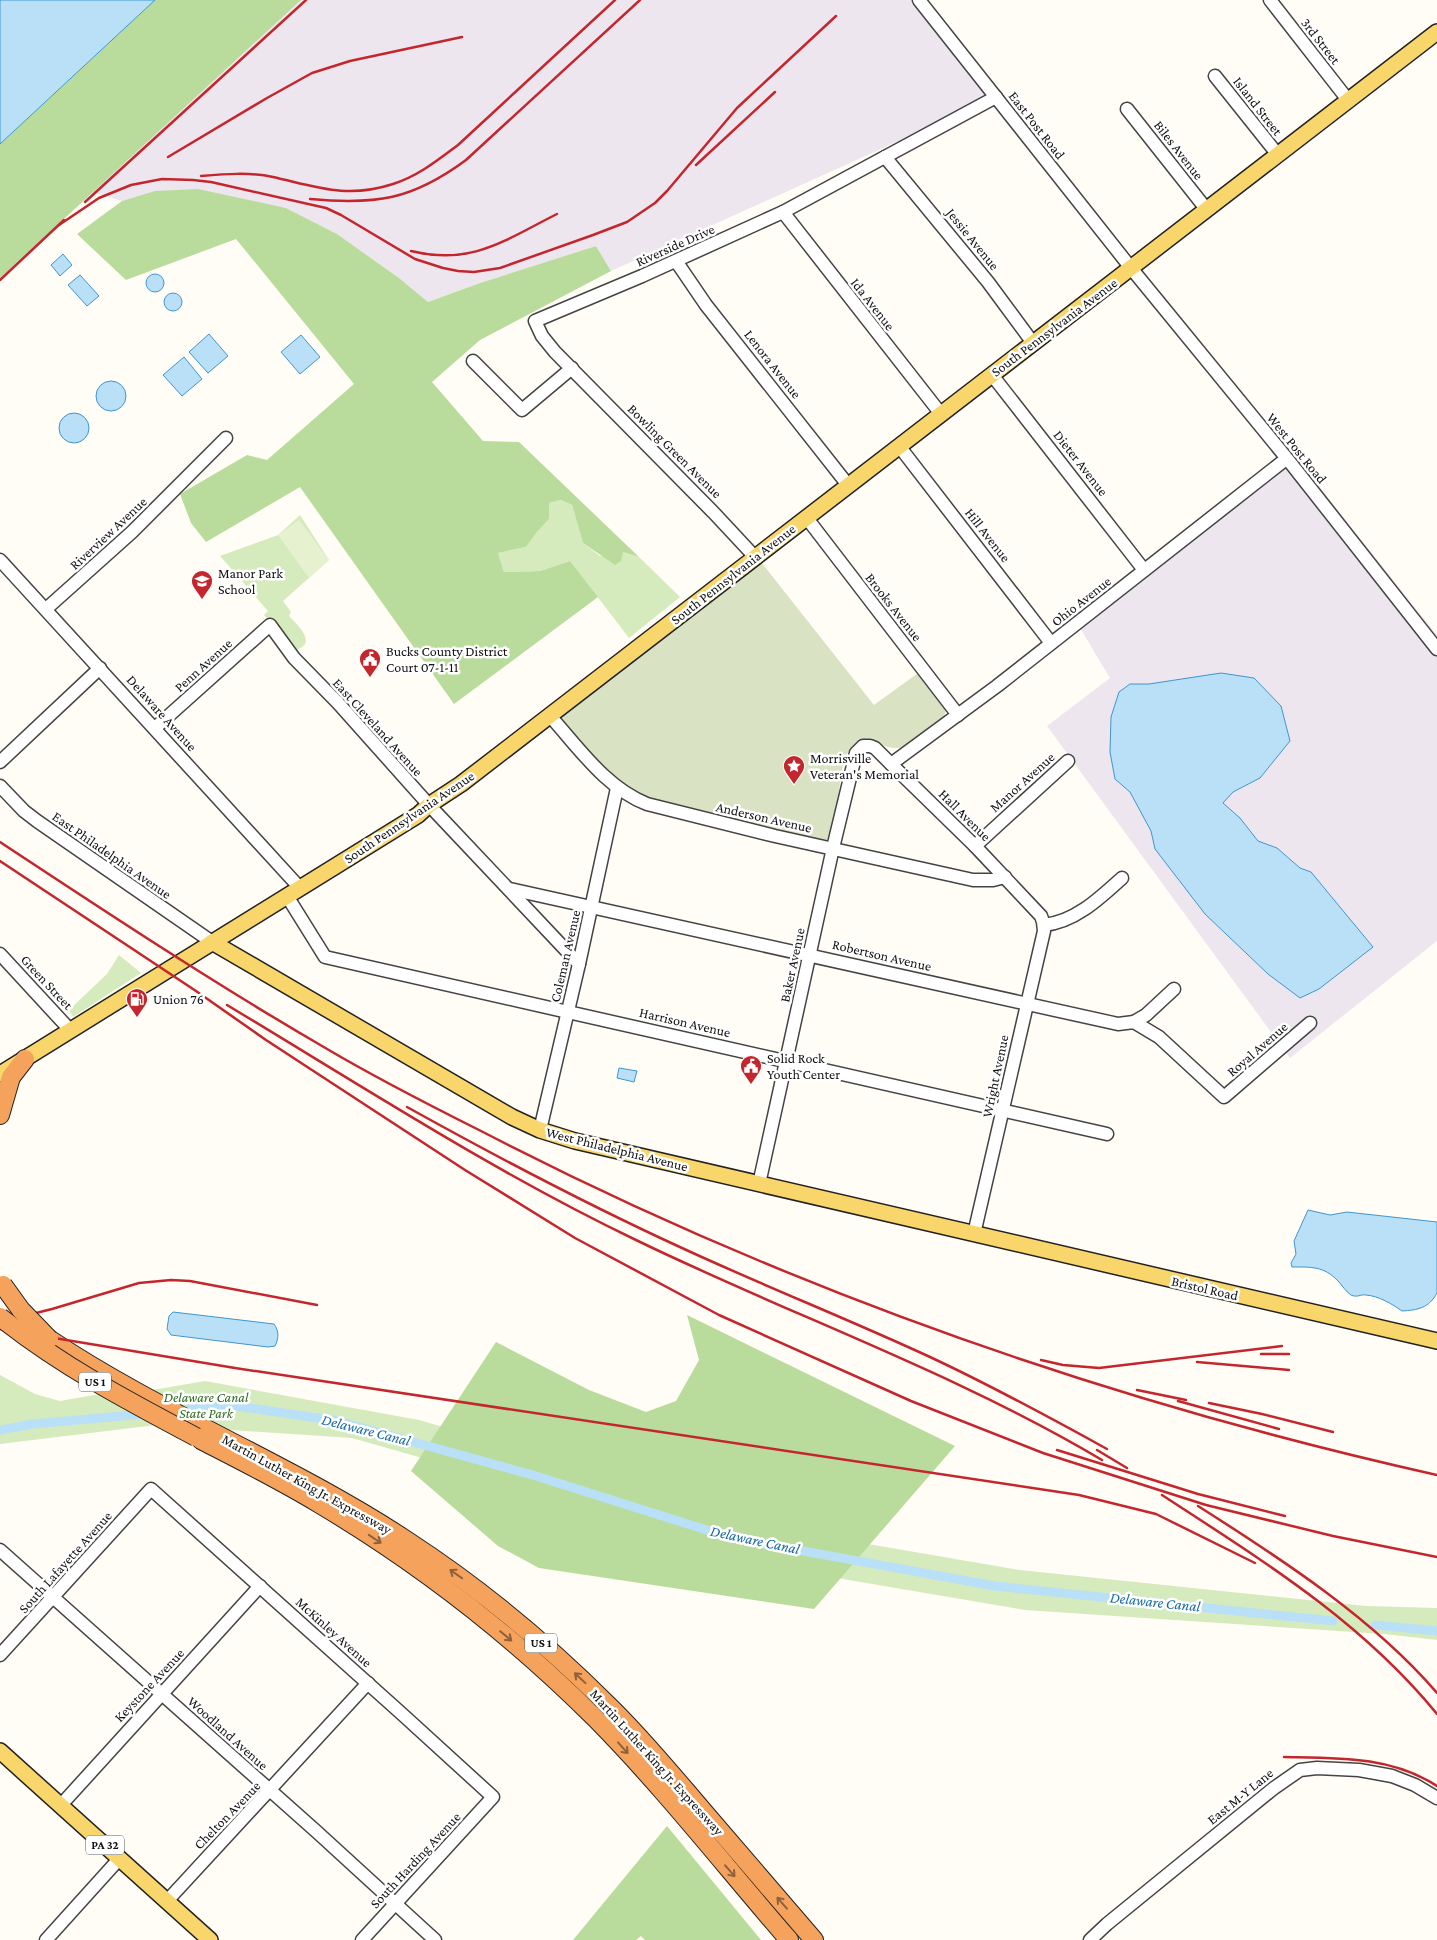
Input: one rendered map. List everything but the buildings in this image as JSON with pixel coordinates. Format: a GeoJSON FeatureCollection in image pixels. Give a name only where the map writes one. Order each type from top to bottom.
{"type":"FeatureCollection","features":[{"type":"Feature","properties":{"kind":"highway"},"geometry":{"type":"LineString","coordinates":[[0,1114],[9,1081],[25,1059]]}},
{"type":"Feature","properties":{"kind":"highway","name":"Martin Luther King Jr. Expressway"},"geometry":{"type":"LineString","coordinates":[[1,1289],[49,1339],[346,1520],[426,1575],[502,1633],[573,1697],[613,1737],[789,1940]]}},
{"type":"Feature","properties":{"kind":"highway","name":"Martin Luther King Jr. Expressway"},"geometry":{"type":"LineString","coordinates":[[0,1317],[42,1349],[84,1376],[199,1432],[319,1487],[382,1524],[462,1578],[514,1618],[586,1684],[637,1736],[814,1940]]}},
{"type":"Feature","properties":{"kind":"main road","name":"South Pennsylvania Avenue"},"geometry":{"type":"LineString","coordinates":[[0,1074],[418,815],[429,805],[461,784],[1437,32]]}},
{"type":"Feature","properties":{"kind":"main road","name":"West Philadelphia Avenue"},"geometry":{"type":"LineString","coordinates":[[212,942],[512,1117],[540,1130],[575,1141],[974,1234]]}},
{"type":"Feature","properties":{"kind":"main road","name":"Bristol Road"},"geometry":{"type":"LineString","coordinates":[[974,1234],[1437,1341]]}},
{"type":"Feature","properties":{"kind":"main road","name":"PA 32"},"geometry":{"type":"LineString","coordinates":[[0,1751],[210,1940]]}},
{"type":"Feature","properties":{"kind":"street","name":"East Post Road"},"geometry":{"type":"LineString","coordinates":[[919,0],[1131,268]]}},
{"type":"Feature","properties":{"kind":"street","name":"3rd Street"},"geometry":{"type":"LineString","coordinates":[[1270,0],[1348,100]]}},
{"type":"Feature","properties":{"kind":"street","name":"Island Street"},"geometry":{"type":"LineString","coordinates":[[1215,76],[1278,155]]}},
{"type":"Feature","properties":{"kind":"street","name":"Riverside Drive"},"geometry":{"type":"LineString","coordinates":[[572,368],[546,342],[535,321],[676,261],[782,212],[996,97]]}},
{"type":"Feature","properties":{"kind":"street","name":"Biles Avenue"},"geometry":{"type":"LineString","coordinates":[[1127,108],[1207,210]]}},
{"type":"Feature","properties":{"kind":"street","name":"Jessie Avenue"},"geometry":{"type":"LineString","coordinates":[[885,157],[988,282],[1033,343]]}},
{"type":"Feature","properties":{"kind":"street","name":"Ida Avenue"},"geometry":{"type":"LineString","coordinates":[[782,212],[941,414]]}},
{"type":"Feature","properties":{"kind":"street","name":"Lenora Avenue"},"geometry":{"type":"LineString","coordinates":[[676,261],[706,305],[766,378],[848,485]]}},
{"type":"Feature","properties":{"kind":"street","name":"West Post Road"},"geometry":{"type":"LineString","coordinates":[[1131,268],[1437,649]]}},
{"type":"Feature","properties":{"kind":"street"},"geometry":{"type":"LineString","coordinates":[[473,361],[522,410],[572,368]]}},
{"type":"Feature","properties":{"kind":"street","name":"Bowling Green Avenue"},"geometry":{"type":"LineString","coordinates":[[572,368],[755,557]]}},
{"type":"Feature","properties":{"kind":"street","name":"Dieter Avenue"},"geometry":{"type":"LineString","coordinates":[[992,375],[1144,570]]}},
{"type":"Feature","properties":{"kind":"street","name":"Riverview Avenue"},"geometry":{"type":"LineString","coordinates":[[46,609],[132,532],[226,438]]}},
{"type":"Feature","properties":{"kind":"street","name":"Hill Avenue"},"geometry":{"type":"LineString","coordinates":[[899,446],[1051,643]]}},
{"type":"Feature","properties":{"kind":"street","name":"Ohio Avenue"},"geometry":{"type":"LineString","coordinates":[[891,764],[958,715],[1286,460]]}},
{"type":"Feature","properties":{"kind":"street","name":"Brooks Avenue"},"geometry":{"type":"LineString","coordinates":[[806,517],[958,715]]}},
{"type":"Feature","properties":{"kind":"street","name":"Delaware Avenue"},"geometry":{"type":"LineString","coordinates":[[0,560],[6,572],[46,609],[300,888]]}},
{"type":"Feature","properties":{"kind":"street","name":"Penn Avenue"},"geometry":{"type":"LineString","coordinates":[[155,728],[270,626]]}},
{"type":"Feature","properties":{"kind":"street","name":"East Cleveland Avenue"},"geometry":{"type":"LineString","coordinates":[[270,626],[294,658],[338,703],[429,805],[579,964]]}},
{"type":"Feature","properties":{"kind":"street"},"geometry":{"type":"LineString","coordinates":[[0,762],[100,668]]}},
{"type":"Feature","properties":{"kind":"street","name":"Anderson Avenue"},"geometry":{"type":"LineString","coordinates":[[550,716],[617,788],[647,804],[973,880],[993,880],[1005,877]]}},
{"type":"Feature","properties":{"kind":"street","name":"Hall Avenue"},"geometry":{"type":"LineString","coordinates":[[856,753],[863,746],[870,746],[891,764],[1005,877],[1040,916],[1044,924]]}},
{"type":"Feature","properties":{"kind":"street","name":"Baker Avenue"},"geometry":{"type":"LineString","coordinates":[[759,1184],[833,848],[856,753]]}},
{"type":"Feature","properties":{"kind":"street","name":"Manor Avenue"},"geometry":{"type":"LineString","coordinates":[[975,846],[1068,761]]}},
{"type":"Feature","properties":{"kind":"street","name":"East Philadelphia Avenue"},"geometry":{"type":"LineString","coordinates":[[0,786],[24,811],[37,821],[212,942]]}},
{"type":"Feature","properties":{"kind":"street","name":"Coleman Avenue"},"geometry":{"type":"LineString","coordinates":[[540,1130],[579,964],[617,788]]}},
{"type":"Feature","properties":{"kind":"street"},"geometry":{"type":"LineString","coordinates":[[1044,924],[1062,922],[1070,918],[1095,901],[1122,878]]}},
{"type":"Feature","properties":{"kind":"street","name":"Robertson Avenue"},"geometry":{"type":"LineString","coordinates":[[510,889],[1118,1024],[1134,1022]]}},
{"type":"Feature","properties":{"kind":"street","name":"Harrison Avenue"},"geometry":{"type":"LineString","coordinates":[[287,896],[325,957],[1107,1134]]}},
{"type":"Feature","properties":{"kind":"street","name":"Wright Avenue"},"geometry":{"type":"LineString","coordinates":[[974,1234],[1044,924]]}},
{"type":"Feature","properties":{"kind":"street","name":"Green Street"},"geometry":{"type":"LineString","coordinates":[[0,954],[71,1031]]}},
{"type":"Feature","properties":{"kind":"street"},"geometry":{"type":"LineString","coordinates":[[1134,1022],[1146,1015],[1174,989]]}},
{"type":"Feature","properties":{"kind":"street","name":"Royal Avenue"},"geometry":{"type":"LineString","coordinates":[[1134,1022],[1158,1037],[1223,1096],[1310,1023]]}},
{"type":"Feature","properties":{"kind":"street","name":"McKinley Avenue"},"geometry":{"type":"LineString","coordinates":[[151,1489],[493,1797],[490,1800]]}},
{"type":"Feature","properties":{"kind":"street","name":"South Lafayette Avenue"},"geometry":{"type":"LineString","coordinates":[[0,1655],[151,1489]]}},
{"type":"Feature","properties":{"kind":"street","name":"Woodland Avenue"},"geometry":{"type":"LineString","coordinates":[[0,1550],[271,1790],[435,1940]]}},
{"type":"Feature","properties":{"kind":"street","name":"Keystone Avenue"},"geometry":{"type":"LineString","coordinates":[[61,1805],[260,1586]]}},
{"type":"Feature","properties":{"kind":"street","name":"Chelton Avenue"},"geometry":{"type":"LineString","coordinates":[[167,1901],[368,1683]]}},
{"type":"Feature","properties":{"kind":"street","name":"East M-Y Lane"},"geometry":{"type":"LineString","coordinates":[[1090,1940],[1107,1924],[1294,1773],[1317,1768],[1375,1772],[1403,1780],[1437,1798]]}},
{"type":"Feature","properties":{"kind":"street","name":"South Harding Avenue"},"geometry":{"type":"LineString","coordinates":[[362,1940],[490,1800]]}},
{"type":"Feature","properties":{"kind":"street"},"geometry":{"type":"LineString","coordinates":[[46,1940],[120,1858]]}},
{"type":"Feature","properties":{"kind":"shaded area"},"geometry":{"type":"Polygon","coordinates":[[[301,0],[919,0],[996,97],[611,271],[596,246],[480,283],[428,302],[399,278],[337,234],[286,208],[164,191],[122,201],[92,192],[301,0]]]}},
{"type":"Feature","properties":{"kind":"shaded area"},"geometry":{"type":"Polygon","coordinates":[[[1293,454],[1437,635],[1437,941],[1290,1058],[1047,726],[1110,678],[1077,623],[1293,454]]]}},
{"type":"Feature","properties":{"kind":"green space"},"geometry":{"type":"Polygon","coordinates":[[[155,0],[301,0],[0,278],[0,144],[155,0]]]}},
{"type":"Feature","properties":{"kind":"green space"},"geometry":{"type":"Polygon","coordinates":[[[198,189],[286,208],[337,234],[399,278],[428,302],[480,283],[596,246],[611,271],[480,340],[432,382],[483,441],[519,442],[639,557],[623,552],[621,561],[615,565],[583,543],[572,505],[561,500],[549,503],[549,519],[526,547],[498,553],[504,572],[540,571],[570,561],[598,597],[454,704],[300,487],[206,542],[191,523],[180,494],[247,455],[267,460],[354,384],[236,239],[126,280],[77,234],[122,201],[155,191],[198,189]]]}},
{"type":"Feature","properties":{"kind":"green space"},"geometry":{"type":"Polygon","coordinates":[[[561,500],[572,505],[583,543],[600,556],[623,552],[639,557],[680,597],[629,638],[570,561],[540,571],[504,572],[498,553],[526,547],[549,519],[549,503],[561,500]]]}},
{"type":"Feature","properties":{"kind":"green space"},"geometry":{"type":"Polygon","coordinates":[[[300,515],[329,560],[283,601],[291,612],[289,616],[301,629],[306,639],[305,644],[294,650],[264,615],[268,611],[220,556],[278,535],[300,515]]]}},
{"type":"Feature","properties":{"kind":"green space"},"geometry":{"type":"Polygon","coordinates":[[[299,520],[329,560],[309,578],[278,535],[299,520]]]}},
{"type":"Feature","properties":{"kind":"green space"},"geometry":{"type":"Polygon","coordinates":[[[761,562],[874,705],[918,673],[946,710],[944,717],[919,738],[904,747],[895,748],[866,740],[859,742],[852,748],[844,759],[832,834],[829,839],[823,840],[654,802],[617,782],[558,717],[761,562]]]}},
{"type":"Feature","properties":{"kind":"green space"},"geometry":{"type":"Polygon","coordinates":[[[119,955],[141,973],[73,1017],[69,1010],[107,974],[119,955]]]}},
{"type":"Feature","properties":{"kind":"green space"},"geometry":{"type":"Polygon","coordinates":[[[687,1315],[955,1446],[814,1609],[539,1568],[498,1546],[411,1471],[496,1342],[589,1390],[646,1412],[676,1401],[699,1360],[687,1315]]]}},
{"type":"Feature","properties":{"kind":"green space","name":"Delaware Canal State Park"},"geometry":{"type":"Polygon","coordinates":[[[0,1375],[35,1394],[60,1401],[100,1394],[106,1398],[205,1381],[419,1420],[655,1489],[839,1539],[1020,1570],[1366,1606],[1437,1608],[1437,1640],[1384,1634],[1025,1610],[831,1577],[352,1438],[156,1425],[0,1444],[0,1375]]]}},
{"type":"Feature","properties":{"kind":"green space"},"geometry":{"type":"Polygon","coordinates":[[[667,1826],[761,1940],[645,1940],[641,1936],[636,1940],[573,1940],[667,1826]]]}},
{"type":"Feature","properties":{"kind":"water"},"geometry":{"type":"Polygon","coordinates":[[[0,0],[155,0],[0,144],[0,0]]]}},
{"type":"Feature","properties":{"kind":"water"},"geometry":{"type":"Polygon","coordinates":[[[63,254],[72,265],[60,276],[51,265],[63,254]]]}},
{"type":"Feature","properties":{"kind":"water"},"geometry":{"type":"Polygon","coordinates":[[[155,274],[161,277],[164,283],[161,289],[155,292],[149,289],[146,283],[149,277],[155,274]]]}},
{"type":"Feature","properties":{"kind":"water"},"geometry":{"type":"Polygon","coordinates":[[[80,275],[99,296],[87,306],[68,285],[80,275]]]}},
{"type":"Feature","properties":{"kind":"water"},"geometry":{"type":"Polygon","coordinates":[[[173,293],[179,296],[182,302],[179,308],[173,311],[167,308],[164,302],[167,296],[173,293]]]}},
{"type":"Feature","properties":{"kind":"water"},"geometry":{"type":"Polygon","coordinates":[[[209,334],[228,356],[208,373],[189,352],[209,334]]]}},
{"type":"Feature","properties":{"kind":"water"},"geometry":{"type":"Polygon","coordinates":[[[301,335],[320,357],[300,374],[281,352],[301,335]]]}},
{"type":"Feature","properties":{"kind":"water"},"geometry":{"type":"Polygon","coordinates":[[[184,357],[202,379],[182,396],[163,375],[184,357]]]}},
{"type":"Feature","properties":{"kind":"water"},"geometry":{"type":"Polygon","coordinates":[[[111,381],[117,382],[125,390],[125,402],[117,410],[111,411],[105,410],[97,402],[96,396],[97,390],[105,382],[111,381]]]}},
{"type":"Feature","properties":{"kind":"water"},"geometry":{"type":"Polygon","coordinates":[[[74,413],[80,414],[88,422],[88,434],[80,442],[74,443],[68,442],[60,434],[59,428],[60,422],[68,414],[74,413]]]}},
{"type":"Feature","properties":{"kind":"water"},"geometry":{"type":"Polygon","coordinates":[[[1221,673],[1254,678],[1281,706],[1290,741],[1260,778],[1233,792],[1223,803],[1240,818],[1258,841],[1277,848],[1300,868],[1311,872],[1373,947],[1319,989],[1300,998],[1268,974],[1205,914],[1155,849],[1151,831],[1130,792],[1115,779],[1110,752],[1111,717],[1119,692],[1130,684],[1149,684],[1221,673]]]}},
{"type":"Feature","properties":{"kind":"water"},"geometry":{"type":"Polygon","coordinates":[[[619,1068],[637,1071],[634,1082],[617,1078],[619,1068]]]}},
{"type":"Feature","properties":{"kind":"water"},"geometry":{"type":"Polygon","coordinates":[[[1308,1210],[1330,1215],[1347,1212],[1437,1222],[1437,1293],[1434,1298],[1423,1307],[1402,1311],[1376,1297],[1351,1295],[1328,1272],[1311,1267],[1292,1267],[1291,1263],[1296,1254],[1294,1241],[1308,1210]]]}},
{"type":"Feature","properties":{"kind":"water"},"geometry":{"type":"Polygon","coordinates":[[[173,1312],[274,1324],[278,1332],[277,1340],[275,1346],[268,1347],[171,1335],[167,1329],[169,1316],[173,1312]]]}},
{"type":"Feature","properties":{"kind":"waterway","name":"Delaware Canal"},"geometry":{"type":"LineString","coordinates":[[189,1409],[229,1405],[338,1421],[536,1476],[732,1538],[995,1586],[1333,1621]]}},
{"type":"Feature","properties":{"kind":"waterway","name":"Delaware Canal"},"geometry":{"type":"LineString","coordinates":[[0,1430],[33,1424],[144,1414]]}},
{"type":"Feature","properties":{"kind":"waterway","name":"Delaware Canal"},"geometry":{"type":"LineString","coordinates":[[1375,1625],[1437,1631]]}},
{"type":"Feature","properties":{"kind":"railway"},"geometry":{"type":"LineString","coordinates":[[85,202],[306,0]]}},
{"type":"Feature","properties":{"kind":"railway"},"geometry":{"type":"LineString","coordinates":[[201,176],[255,174],[318,188],[346,191],[361,191],[402,181],[427,167],[458,145],[615,0]]}},
{"type":"Feature","properties":{"kind":"railway"},"geometry":{"type":"LineString","coordinates":[[310,199],[355,201],[393,197],[410,192],[447,173],[466,160],[640,0]]}},
{"type":"Feature","properties":{"kind":"railway"},"geometry":{"type":"LineString","coordinates":[[59,225],[99,198],[131,185],[162,179],[193,180],[211,182],[326,208],[415,259],[443,268],[474,272],[500,268],[627,222],[655,203],[737,108],[836,16]]}},
{"type":"Feature","properties":{"kind":"railway"},"geometry":{"type":"LineString","coordinates":[[168,157],[312,73],[350,61],[462,37]]}},
{"type":"Feature","properties":{"kind":"railway"},"geometry":{"type":"LineString","coordinates":[[696,165],[775,92]]}},
{"type":"Feature","properties":{"kind":"railway"},"geometry":{"type":"LineString","coordinates":[[411,251],[433,255],[470,253],[504,241],[557,214]]}},
{"type":"Feature","properties":{"kind":"railway"},"geometry":{"type":"LineString","coordinates":[[0,280],[64,220]]}},
{"type":"Feature","properties":{"kind":"railway"},"geometry":{"type":"LineString","coordinates":[[0,842],[200,972],[362,1069],[442,1112],[597,1188],[713,1241],[830,1290],[949,1334],[1069,1375],[1191,1412],[1313,1445],[1437,1475]]}},
{"type":"Feature","properties":{"kind":"railway"},"geometry":{"type":"LineString","coordinates":[[0,861],[196,991],[266,1040],[465,1170],[575,1238],[719,1315],[911,1401],[1043,1453],[1206,1505],[1333,1536],[1437,1557]]}},
{"type":"Feature","properties":{"kind":"railway"},"geometry":{"type":"LineString","coordinates":[[227,1005],[480,1157],[583,1214],[753,1294],[930,1371],[1046,1428],[1102,1460]]}},
{"type":"Feature","properties":{"kind":"railway"},"geometry":{"type":"LineString","coordinates":[[407,1107],[577,1198],[713,1262],[930,1357],[1107,1449]]}},
{"type":"Feature","properties":{"kind":"railway"},"geometry":{"type":"LineString","coordinates":[[0,1315],[28,1315],[139,1283],[171,1280],[190,1281],[317,1305]]}},
{"type":"Feature","properties":{"kind":"railway"},"geometry":{"type":"LineString","coordinates":[[0,1329],[235,1368],[1079,1495],[1156,1514],[1255,1563]]}},
{"type":"Feature","properties":{"kind":"railway"},"geometry":{"type":"LineString","coordinates":[[1041,1360],[1063,1365],[1099,1368],[1282,1346]]}},
{"type":"Feature","properties":{"kind":"railway"},"geometry":{"type":"LineString","coordinates":[[1261,1354],[1289,1354]]}},
{"type":"Feature","properties":{"kind":"railway"},"geometry":{"type":"LineString","coordinates":[[1197,1362],[1289,1370]]}},
{"type":"Feature","properties":{"kind":"railway"},"geometry":{"type":"LineString","coordinates":[[1137,1390],[1186,1400]]}},
{"type":"Feature","properties":{"kind":"railway"},"geometry":{"type":"LineString","coordinates":[[1178,1401],[1279,1429]]}},
{"type":"Feature","properties":{"kind":"railway"},"geometry":{"type":"LineString","coordinates":[[1209,1403],[1333,1432]]}},
{"type":"Feature","properties":{"kind":"railway"},"geometry":{"type":"LineString","coordinates":[[1057,1450],[1198,1494],[1285,1516]]}},
{"type":"Feature","properties":{"kind":"railway"},"geometry":{"type":"LineString","coordinates":[[1097,1450],[1127,1468]]}},
{"type":"Feature","properties":{"kind":"railway"},"geometry":{"type":"LineString","coordinates":[[1162,1495],[1273,1569],[1343,1621],[1376,1649],[1437,1714]]}},
{"type":"Feature","properties":{"kind":"railway"},"geometry":{"type":"LineString","coordinates":[[1198,1506],[1325,1591],[1385,1640],[1437,1693]]}},
{"type":"Feature","properties":{"kind":"railway"},"geometry":{"type":"LineString","coordinates":[[1284,1757],[1344,1759],[1382,1764],[1419,1776],[1437,1786]]}},
{"type":"Feature","properties":{"kind":"place","name":"Manor Park School"},"geometry":{"type":"Point","coordinates":[202,600]}},
{"type":"Feature","properties":{"kind":"place","name":"Bucks County District Court 07-1-11"},"geometry":{"type":"Point","coordinates":[370,678]}},
{"type":"Feature","properties":{"kind":"place","name":"Morrisville Veteran's Memorial"},"geometry":{"type":"Point","coordinates":[794,785]}},
{"type":"Feature","properties":{"kind":"place","name":"Union 76"},"geometry":{"type":"Point","coordinates":[137,1018]}},
{"type":"Feature","properties":{"kind":"place","name":"Solid Rock Youth Center"},"geometry":{"type":"Point","coordinates":[751,1085]}}]}
